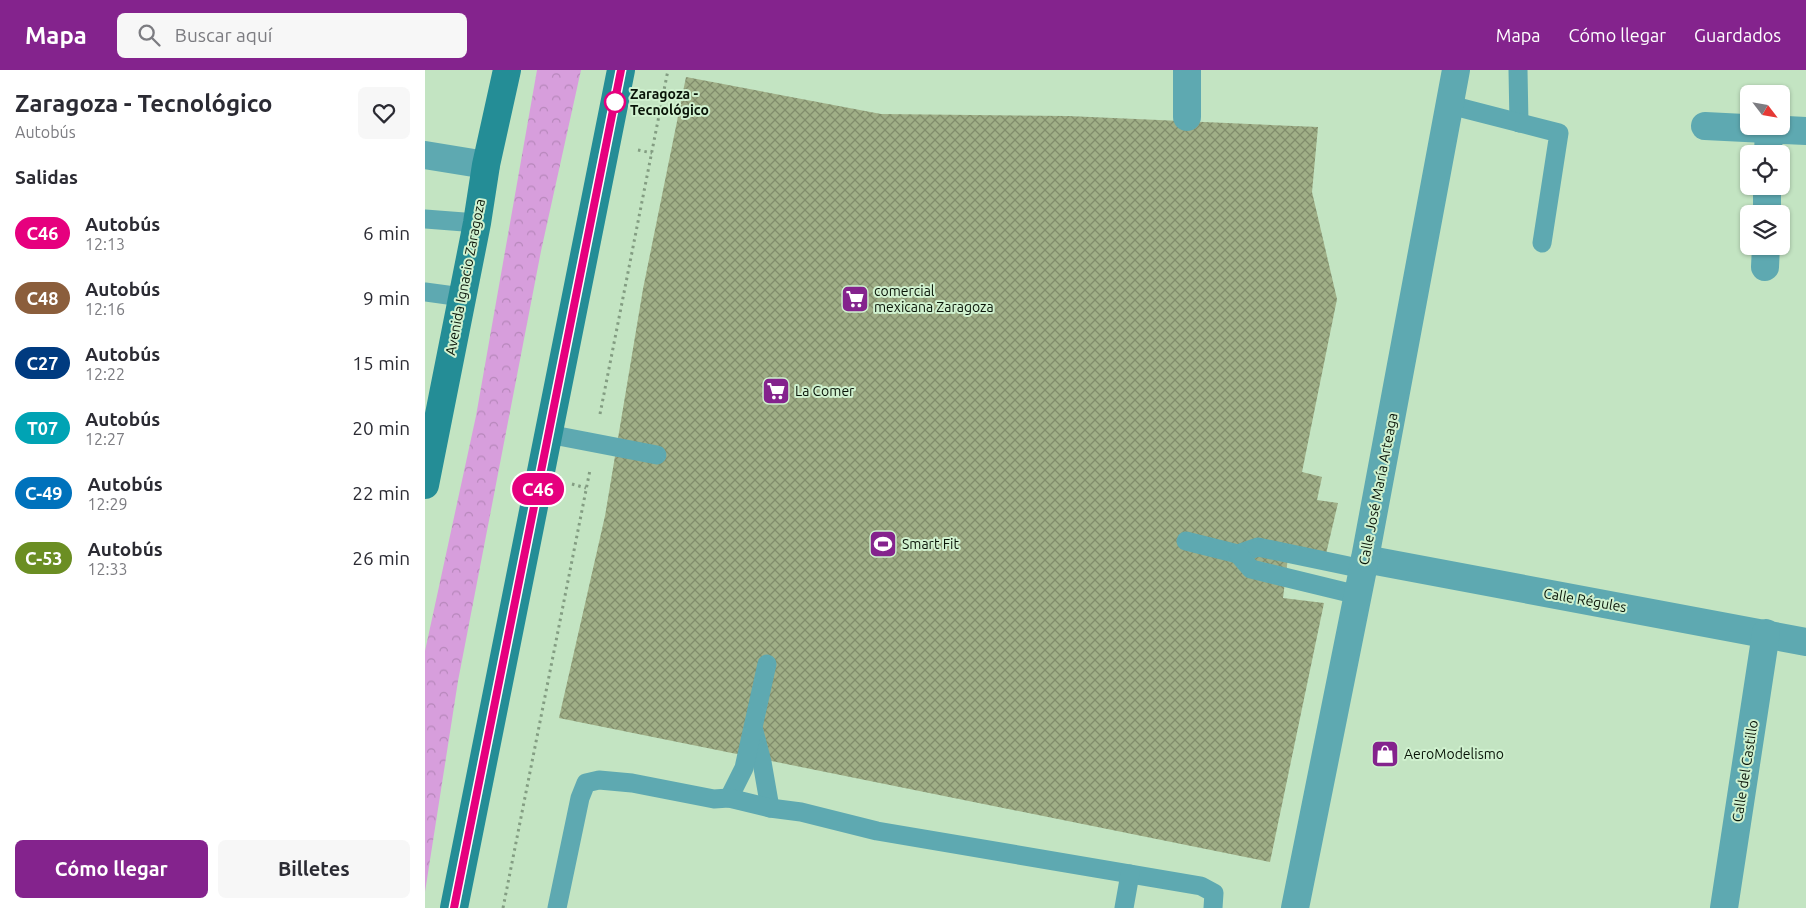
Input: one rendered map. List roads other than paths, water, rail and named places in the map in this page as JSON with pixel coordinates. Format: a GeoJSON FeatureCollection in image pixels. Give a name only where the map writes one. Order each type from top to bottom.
{"type":"FeatureCollection","features":[{"type":"Feature","properties":{"kind":"main road","name":"Avenida Ignacio Zaragoza"},"geometry":{"type":"LineString","coordinates":[[426,471],[477,223],[486,165],[507,70]]}},
{"type":"Feature","properties":{"kind":"main road"},"geometry":{"type":"LineString","coordinates":[[455,908],[621,70]]}},
{"type":"Feature","properties":{"kind":"street"},"geometry":{"type":"LineString","coordinates":[[1187,70],[1187,116]]}},
{"type":"Feature","properties":{"kind":"street","name":"Calle José María Arteaga"},"geometry":{"type":"LineString","coordinates":[[1295,908],[1362,574],[1457,70]]}},
{"type":"Feature","properties":{"kind":"street"},"geometry":{"type":"LineString","coordinates":[[1705,126],[1768,141],[1806,131]]}},
{"type":"Feature","properties":{"kind":"street"},"geometry":{"type":"LineString","coordinates":[[425,155],[486,165]]}},
{"type":"Feature","properties":{"kind":"street","name":"Calle Régules"},"geometry":{"type":"LineString","coordinates":[[1362,574],[1766,633],[1806,642]]}},
{"type":"Feature","properties":{"kind":"street","name":"Calle del Castillo"},"geometry":{"type":"LineString","coordinates":[[1723,908],[1766,633]]}},
{"type":"Feature","properties":{"kind":"lane"},"geometry":{"type":"LineString","coordinates":[[1518,70],[1519,123]]}},
{"type":"Feature","properties":{"kind":"lane"},"geometry":{"type":"LineString","coordinates":[[1450,105],[1559,133],[1541,243]]}},
{"type":"Feature","properties":{"kind":"lane"},"geometry":{"type":"LineString","coordinates":[[425,219],[477,223]]}},
{"type":"Feature","properties":{"kind":"lane"},"geometry":{"type":"LineString","coordinates":[[425,292],[462,296]]}},
{"type":"Feature","properties":{"kind":"lane"},"geometry":{"type":"LineString","coordinates":[[548,434],[657,455]]}},
{"type":"Feature","properties":{"kind":"lane"},"geometry":{"type":"LineString","coordinates":[[1186,541],[1238,554],[1258,547],[1362,574]]}},
{"type":"Feature","properties":{"kind":"lane"},"geometry":{"type":"LineString","coordinates":[[1238,554],[1251,569],[1362,574]]}},
{"type":"Feature","properties":{"kind":"lane"},"geometry":{"type":"LineString","coordinates":[[729,798],[744,768],[767,664]]}},
{"type":"Feature","properties":{"kind":"lane"},"geometry":{"type":"LineString","coordinates":[[754,729],[771,808]]}},
{"type":"Feature","properties":{"kind":"lane"},"geometry":{"type":"LineString","coordinates":[[557,908],[580,798],[586,783],[599,780],[632,783],[714,799],[729,798],[771,808],[801,812],[886,832],[1201,886],[1214,893],[1213,908]]}},
{"type":"Feature","properties":{"kind":"lane"},"geometry":{"type":"LineString","coordinates":[[1124,908],[1130,874]]}},
{"type":"Feature","properties":{"kind":"place","name":"Zaragoza - Tecnológico"},"geometry":{"type":"Point","coordinates":[615,102]}},
{"type":"Feature","properties":{"kind":"place","name":"comercial mexicana Zaragoza"},"geometry":{"type":"Point","coordinates":[855,299]}},
{"type":"Feature","properties":{"kind":"place","name":"La Comer"},"geometry":{"type":"Point","coordinates":[776,391]}},
{"type":"Feature","properties":{"kind":"place","name":"Smart Fit"},"geometry":{"type":"Point","coordinates":[883,544]}},
{"type":"Feature","properties":{"kind":"place","name":"AeroModelismo"},"geometry":{"type":"Point","coordinates":[1385,754]}}]}
